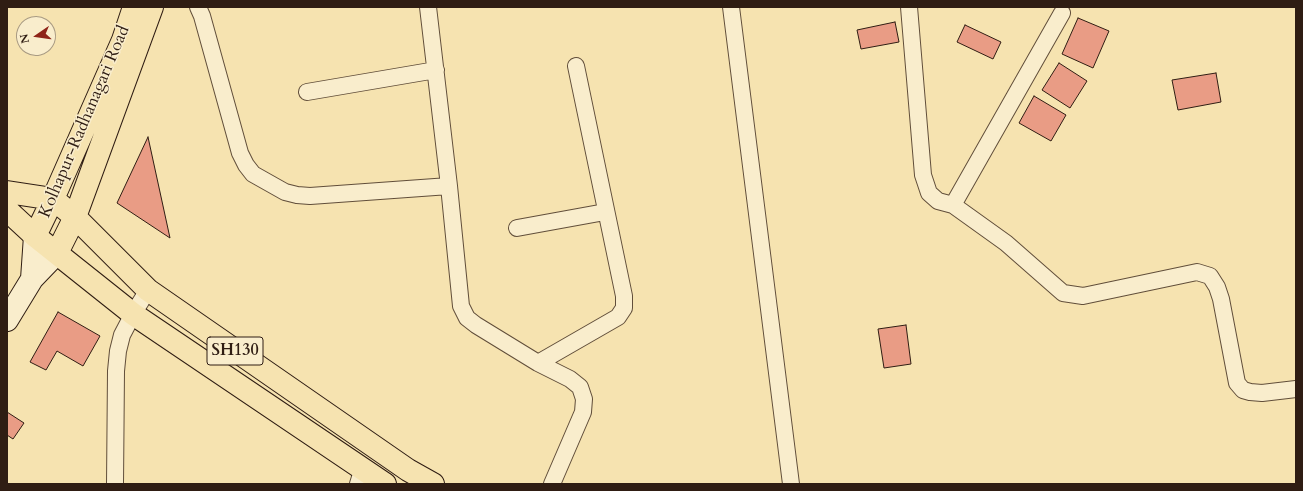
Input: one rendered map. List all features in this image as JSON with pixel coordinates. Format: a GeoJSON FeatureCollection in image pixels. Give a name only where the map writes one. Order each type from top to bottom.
{"type":"FeatureCollection","features":[{"type":"Feature","properties":{"kind":"main road","name":"Kolhapur-Radhanagari Road"},"geometry":{"type":"LineString","coordinates":[[35,236],[53,199],[123,40],[134,7]]}},
{"type":"Feature","properties":{"kind":"main road"},"geometry":{"type":"LineString","coordinates":[[7,320],[32,280],[57,253],[75,217],[152,7]]}},
{"type":"Feature","properties":{"kind":"main road"},"geometry":{"type":"LineString","coordinates":[[7,192],[53,199],[75,217]]}},
{"type":"Feature","properties":{"kind":"main road"},"geometry":{"type":"LineString","coordinates":[[7,210],[35,236],[32,280]]}},
{"type":"Feature","properties":{"kind":"main road","name":"SH130"},"geometry":{"type":"LineString","coordinates":[[75,217],[148,290],[406,477]]}},
{"type":"Feature","properties":{"kind":"main road","name":"SH130"},"geometry":{"type":"LineString","coordinates":[[35,236],[133,314],[360,476],[385,484]]}},
{"type":"Feature","properties":{"kind":"main road"},"geometry":{"type":"LineString","coordinates":[[406,477],[433,484]]}},
{"type":"Feature","properties":{"kind":"street"},"geometry":{"type":"LineString","coordinates":[[198,7],[202,16],[240,153],[246,165],[253,174],[285,192],[310,196],[449,186]]}},
{"type":"Feature","properties":{"kind":"street"},"geometry":{"type":"LineString","coordinates":[[428,7],[449,186],[461,306],[467,318],[476,325],[538,363],[570,379],[580,387],[584,399],[583,412],[552,484]]}},
{"type":"Feature","properties":{"kind":"street"},"geometry":{"type":"LineString","coordinates":[[731,7],[791,484]]}},
{"type":"Feature","properties":{"kind":"street"},"geometry":{"type":"LineString","coordinates":[[909,7],[923,175],[930,193],[938,201],[953,205],[1006,243],[1063,294],[1083,296],[1197,272],[1210,276],[1217,287],[1221,299],[1237,382],[1243,390],[1262,393],[1296,389]]}},
{"type":"Feature","properties":{"kind":"street"},"geometry":{"type":"LineString","coordinates":[[953,205],[1062,13]]}},
{"type":"Feature","properties":{"kind":"street"},"geometry":{"type":"LineString","coordinates":[[538,363],[618,317],[624,308],[624,296],[605,212],[576,66]]}},
{"type":"Feature","properties":{"kind":"street"},"geometry":{"type":"LineString","coordinates":[[307,92],[436,70]]}},
{"type":"Feature","properties":{"kind":"street"},"geometry":{"type":"LineString","coordinates":[[517,228],[605,212]]}},
{"type":"Feature","properties":{"kind":"street"},"geometry":{"type":"LineString","coordinates":[[115,484],[116,371],[118,351],[122,335],[148,290]]}},
{"type":"Feature","properties":{"kind":"building"},"geometry":{"type":"Polygon","coordinates":[[[1078,18],[1109,31],[1093,68],[1062,54],[1078,18]]]}},
{"type":"Feature","properties":{"kind":"building"},"geometry":{"type":"Polygon","coordinates":[[[895,22],[899,42],[861,49],[857,30],[895,22]]]}},
{"type":"Feature","properties":{"kind":"building"},"geometry":{"type":"Polygon","coordinates":[[[965,25],[1001,42],[993,59],[957,42],[965,25]]]}},
{"type":"Feature","properties":{"kind":"building"},"geometry":{"type":"Polygon","coordinates":[[[1059,63],[1087,81],[1070,108],[1042,90],[1059,63]]]}},
{"type":"Feature","properties":{"kind":"building"},"geometry":{"type":"Polygon","coordinates":[[[1216,73],[1221,102],[1178,110],[1172,80],[1216,73]]]}},
{"type":"Feature","properties":{"kind":"building"},"geometry":{"type":"Polygon","coordinates":[[[1034,96],[1066,115],[1051,141],[1019,123],[1034,96]]]}},
{"type":"Feature","properties":{"kind":"building"},"geometry":{"type":"Polygon","coordinates":[[[148,137],[170,238],[117,203],[148,137]]]}},
{"type":"Feature","properties":{"kind":"building"},"geometry":{"type":"Polygon","coordinates":[[[58,312],[100,336],[83,366],[57,351],[46,370],[30,362],[58,312]]]}},
{"type":"Feature","properties":{"kind":"building"},"geometry":{"type":"Polygon","coordinates":[[[906,325],[911,364],[884,368],[878,329],[906,325]]]}},
{"type":"Feature","properties":{"kind":"building"},"geometry":{"type":"Polygon","coordinates":[[[7,412],[24,423],[13,439],[7,435],[7,412]]]}}]}
